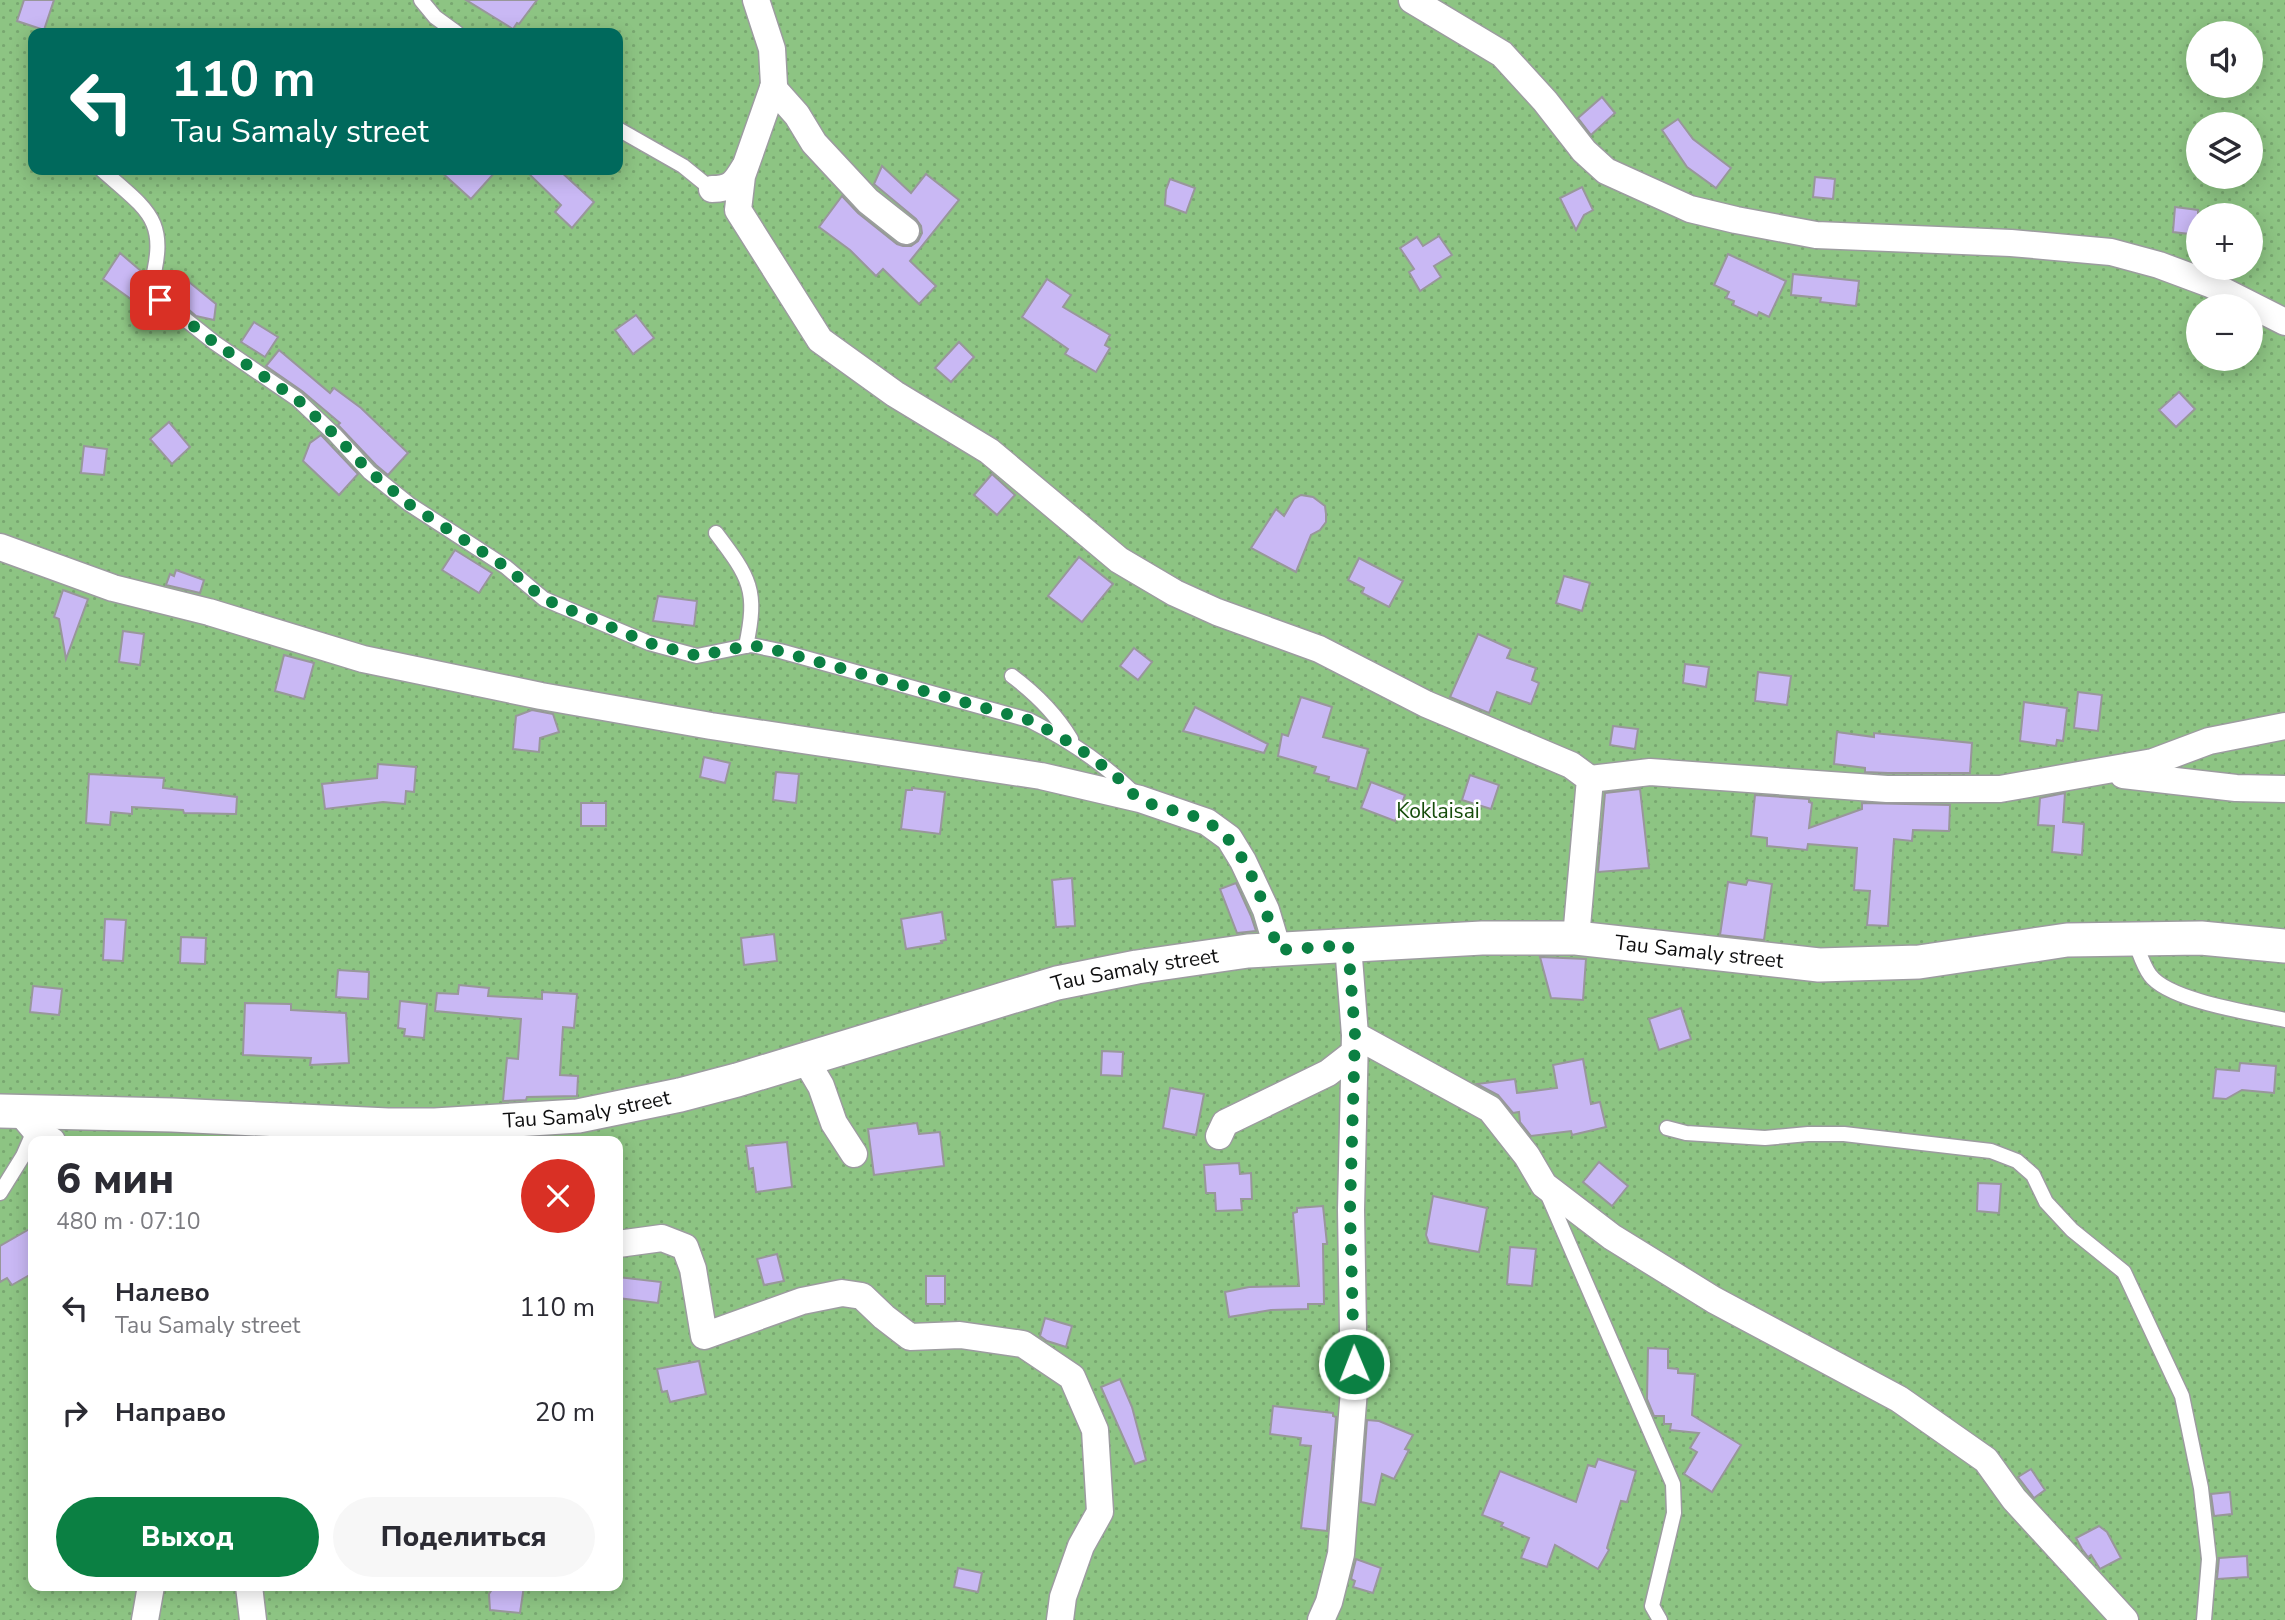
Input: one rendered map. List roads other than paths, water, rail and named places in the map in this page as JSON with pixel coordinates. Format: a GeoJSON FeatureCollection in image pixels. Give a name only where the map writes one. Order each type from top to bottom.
{"type":"FeatureCollection","features":[{"type":"Feature","properties":{"kind":"street"},"geometry":{"type":"LineString","coordinates":[[756,0],[772,49],[773,88],[744,169],[738,210],[821,340],[895,394],[989,452],[1119,560],[1186,598],[1319,649],[1426,704],[1571,765],[1590,779],[1650,772],[1932,791],[2000,789],[2153,762],[2209,741],[2285,726]]}},
{"type":"Feature","properties":{"kind":"street"},"geometry":{"type":"LineString","coordinates":[[1412,0],[1502,54],[1545,101],[1584,151],[1606,171],[1690,209],[1816,235],[2011,243],[2111,252],[2159,265],[2210,284],[2285,322]]}},
{"type":"Feature","properties":{"kind":"street"},"geometry":{"type":"LineString","coordinates":[[773,88],[797,115],[814,143],[859,191],[906,231]]}},
{"type":"Feature","properties":{"kind":"street"},"geometry":{"type":"LineString","coordinates":[[712,189],[724,189],[736,182],[744,169]]}},
{"type":"Feature","properties":{"kind":"street"},"geometry":{"type":"LineString","coordinates":[[0,547],[113,588],[209,612],[363,659],[541,696],[712,726],[1041,776],[1140,799],[1206,822],[1229,838],[1266,910],[1278,950]]}},
{"type":"Feature","properties":{"kind":"street"},"geometry":{"type":"LineString","coordinates":[[2101,772],[2236,788],[2285,789]]}},
{"type":"Feature","properties":{"kind":"street"},"geometry":{"type":"LineString","coordinates":[[1576,938],[1590,779]]}},
{"type":"Feature","properties":{"kind":"street","name":"Tau Samaly street"},"geometry":{"type":"LineString","coordinates":[[29,1121],[172,1115],[435,1125],[578,1116],[680,1095],[1057,983],[1137,967],[1248,951],[1482,938],[1576,938],[1819,965],[1919,962],[2067,940],[2201,938],[2285,946]]}},
{"type":"Feature","properties":{"kind":"street"},"geometry":{"type":"LineString","coordinates":[[1321,1620],[1329,1602],[1341,1554],[1354,1390],[1350,1210],[1355,1043],[1348,945]]}},
{"type":"Feature","properties":{"kind":"street"},"geometry":{"type":"LineString","coordinates":[[1219,1136],[1225,1123],[1328,1073],[1355,1043]]}},
{"type":"Feature","properties":{"kind":"street"},"geometry":{"type":"LineString","coordinates":[[1355,1043],[1490,1109],[1527,1156],[1544,1185],[1612,1237],[1714,1300],[1899,1399],[1986,1460],[2014,1499],[2125,1620]]}},
{"type":"Feature","properties":{"kind":"street"},"geometry":{"type":"LineString","coordinates":[[805,1059],[821,1086],[834,1123],[854,1154]]}},
{"type":"Feature","properties":{"kind":"street"},"geometry":{"type":"LineString","coordinates":[[623,1243],[662,1238],[685,1247],[693,1269],[704,1336],[802,1301],[842,1293],[862,1296],[910,1337],[960,1335],[1023,1345],[1072,1377],[1095,1430],[1100,1511],[1081,1546],[1063,1597],[1059,1620]]}},
{"type":"Feature","properties":{"kind":"street"},"geometry":{"type":"LineString","coordinates":[[145,1620],[150,1591]]}},
{"type":"Feature","properties":{"kind":"street"},"geometry":{"type":"LineString","coordinates":[[250,1591],[253,1620]]}},
{"type":"Feature","properties":{"kind":"lane"},"geometry":{"type":"LineString","coordinates":[[421,0],[435,17],[450,28]]}},
{"type":"Feature","properties":{"kind":"lane"},"geometry":{"type":"LineString","coordinates":[[623,131],[683,166],[738,210]]}},
{"type":"Feature","properties":{"kind":"lane"},"geometry":{"type":"LineString","coordinates":[[107,175],[149,213],[158,234],[158,262],[150,289],[160,300],[215,343],[297,399],[369,471],[409,504],[506,567],[544,599],[649,643],[698,656],[746,646],[779,651],[1029,720],[1062,736],[1119,779],[1140,799]]}},
{"type":"Feature","properties":{"kind":"lane"},"geometry":{"type":"LineString","coordinates":[[716,533],[743,573],[752,594],[752,619],[746,646]]}},
{"type":"Feature","properties":{"kind":"lane"},"geometry":{"type":"LineString","coordinates":[[1012,676],[1058,717],[1076,747]]}},
{"type":"Feature","properties":{"kind":"lane"},"geometry":{"type":"LineString","coordinates":[[2134,939],[2150,976],[2178,995],[2285,1020]]}},
{"type":"Feature","properties":{"kind":"lane"},"geometry":{"type":"LineString","coordinates":[[0,1193],[29,1121]]}},
{"type":"Feature","properties":{"kind":"lane"},"geometry":{"type":"LineString","coordinates":[[1667,1128],[1686,1133],[1752,1138],[1808,1134],[1844,1135],[1991,1151],[2017,1161],[2033,1175],[2046,1202],[2072,1230],[2124,1272],[2182,1396],[2201,1488],[2209,1559],[2204,1620]]}},
{"type":"Feature","properties":{"kind":"lane"},"geometry":{"type":"LineString","coordinates":[[1544,1185],[1673,1484],[1674,1513],[1652,1606],[1660,1620]]}},
{"type":"Feature","properties":{"kind":"park label","name":"Koklaisai"},"geometry":{"type":"Point","coordinates":[1438,811]}}]}
